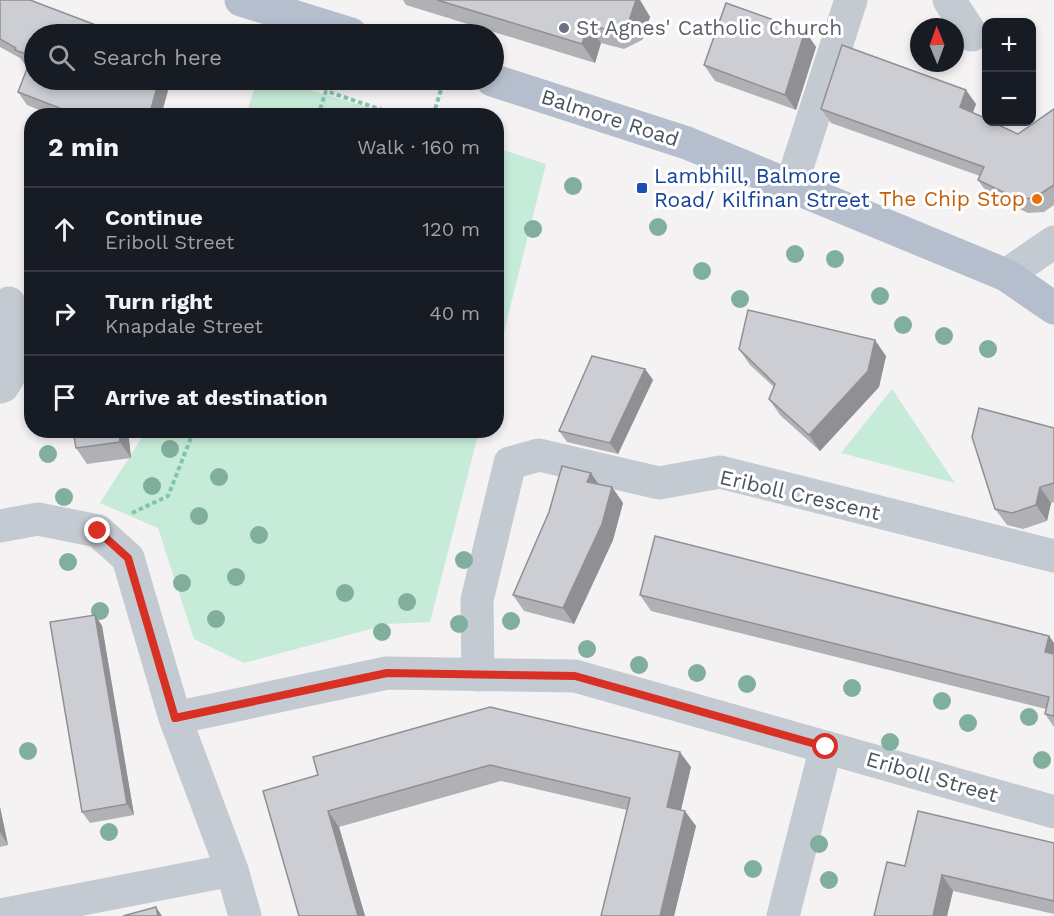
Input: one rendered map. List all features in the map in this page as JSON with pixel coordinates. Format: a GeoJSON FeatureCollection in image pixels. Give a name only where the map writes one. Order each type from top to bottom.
{"type":"FeatureCollection","features":[{"type":"Feature","properties":{"kind":"main road"},"geometry":{"type":"LineString","coordinates":[[241,0],[319,24]]}},
{"type":"Feature","properties":{"kind":"main road","name":"Balmore Road"},"geometry":{"type":"LineString","coordinates":[[504,84],[687,144],[791,186],[1006,275],[1054,308]]}},
{"type":"Feature","properties":{"kind":"street"},"geometry":{"type":"LineString","coordinates":[[791,186],[851,0]]}},
{"type":"Feature","properties":{"kind":"street"},"geometry":{"type":"LineString","coordinates":[[949,0],[972,35]]}},
{"type":"Feature","properties":{"kind":"street"},"geometry":{"type":"LineString","coordinates":[[1006,275],[1054,242]]}},
{"type":"Feature","properties":{"kind":"street"},"geometry":{"type":"LineString","coordinates":[[0,387],[3,386],[15,366],[9,303]]}},
{"type":"Feature","properties":{"kind":"street","name":"Eriboll Crescent"},"geometry":{"type":"LineString","coordinates":[[478,675],[477,600],[510,463],[539,455],[659,483],[720,472],[1054,556]]}},
{"type":"Feature","properties":{"kind":"street"},"geometry":{"type":"LineString","coordinates":[[0,526],[38,519],[98,531],[128,558],[175,718],[232,870],[245,916]]}},
{"type":"Feature","properties":{"kind":"street","name":"Eriboll Street"},"geometry":{"type":"LineString","coordinates":[[175,718],[387,673],[575,676],[1054,812]]}},
{"type":"Feature","properties":{"kind":"street"},"geometry":{"type":"LineString","coordinates":[[783,916],[826,747]]}},
{"type":"Feature","properties":{"kind":"street"},"geometry":{"type":"LineString","coordinates":[[0,915],[232,870]]}},
{"type":"Feature","properties":{"kind":"path"},"geometry":{"type":"LineString","coordinates":[[435,108],[441,90]]}},
{"type":"Feature","properties":{"kind":"path"},"geometry":{"type":"LineString","coordinates":[[321,108],[327,91],[377,108]]}},
{"type":"Feature","properties":{"kind":"path"},"geometry":{"type":"LineString","coordinates":[[98,531],[168,496],[191,438]]}},
{"type":"Feature","properties":{"kind":"green space"},"geometry":{"type":"Polygon","coordinates":[[[254,90],[311,90],[370,108],[248,108],[254,90]]]}},
{"type":"Feature","properties":{"kind":"green space"},"geometry":{"type":"Polygon","coordinates":[[[504,151],[546,164],[504,332],[504,151]]]}},
{"type":"Feature","properties":{"kind":"green space"},"geometry":{"type":"Polygon","coordinates":[[[892,389],[955,483],[841,453],[892,389]]]}},
{"type":"Feature","properties":{"kind":"green space"},"geometry":{"type":"Polygon","coordinates":[[[142,438],[477,438],[430,622],[389,624],[244,663],[194,639],[158,528],[100,503],[142,438]]]}},
{"type":"Feature","properties":{"kind":"building"},"geometry":{"type":"Polygon","coordinates":[[[0,0],[30,0],[93,24],[24,24],[24,53],[15,50],[16,48],[0,39],[0,0]]]}},
{"type":"Feature","properties":{"kind":"building"},"geometry":{"type":"Polygon","coordinates":[[[437,0],[636,0],[629,21],[611,31],[588,24],[582,44],[437,0]]]}},
{"type":"Feature","properties":{"kind":"building"},"geometry":{"type":"Polygon","coordinates":[[[726,3],[805,31],[785,95],[704,65],[726,3]]]}},
{"type":"Feature","properties":{"kind":"building"},"geometry":{"type":"Polygon","coordinates":[[[842,45],[910,70],[910,72],[916,72],[966,90],[960,107],[982,117],[982,126],[1001,126],[1018,134],[1030,126],[1036,126],[1036,122],[1054,109],[1054,185],[1034,198],[1018,199],[978,180],[984,167],[821,109],[842,45]]]}},
{"type":"Feature","properties":{"kind":"building"},"geometry":{"type":"Polygon","coordinates":[[[24,77],[24,90],[156,90],[151,108],[59,108],[18,92],[24,77]]]}},
{"type":"Feature","properties":{"kind":"building"},"geometry":{"type":"Polygon","coordinates":[[[748,310],[875,340],[868,371],[809,435],[769,399],[775,384],[739,349],[748,310]]]}},
{"type":"Feature","properties":{"kind":"building"},"geometry":{"type":"Polygon","coordinates":[[[592,356],[645,369],[610,443],[559,431],[592,356]]]}},
{"type":"Feature","properties":{"kind":"building"},"geometry":{"type":"Polygon","coordinates":[[[979,408],[1054,428],[1054,483],[1040,487],[1036,505],[1012,513],[995,509],[972,437],[979,408]]]}},
{"type":"Feature","properties":{"kind":"building"},"geometry":{"type":"Polygon","coordinates":[[[74,438],[120,438],[120,442],[76,448],[74,438]]]}},
{"type":"Feature","properties":{"kind":"building"},"geometry":{"type":"Polygon","coordinates":[[[562,466],[591,473],[587,482],[612,487],[602,524],[563,608],[513,595],[549,512],[562,466]]]}},
{"type":"Feature","properties":{"kind":"building"},"geometry":{"type":"Polygon","coordinates":[[[655,536],[1049,636],[1045,652],[1054,654],[1054,716],[1045,714],[1049,697],[640,595],[655,536]]]}},
{"type":"Feature","properties":{"kind":"building"},"geometry":{"type":"Polygon","coordinates":[[[95,615],[127,804],[82,812],[50,622],[95,615]]]}},
{"type":"Feature","properties":{"kind":"building"},"geometry":{"type":"Polygon","coordinates":[[[490,707],[680,752],[667,807],[685,811],[660,916],[601,916],[630,798],[490,765],[328,811],[358,916],[299,916],[263,791],[318,775],[313,757],[490,707]]]}},
{"type":"Feature","properties":{"kind":"building"},"geometry":{"type":"Polygon","coordinates":[[[918,811],[1054,843],[1054,901],[942,875],[933,916],[874,916],[887,862],[905,866],[918,811]]]}},
{"type":"Feature","properties":{"kind":"building"},"geometry":{"type":"Polygon","coordinates":[[[156,907],[158,916],[123,916],[156,907]]]}},
{"type":"Feature","properties":{"kind":"place","name":"St Agnes' Catholic Church"},"geometry":{"type":"Point","coordinates":[564,28]}},
{"type":"Feature","properties":{"kind":"place","name":"Lambhill, Balmore Road/ Kilfinan Street"},"geometry":{"type":"Point","coordinates":[642,188]}},
{"type":"Feature","properties":{"kind":"place","name":"The Chip Stop"},"geometry":{"type":"Point","coordinates":[1037,199]}},
{"type":"Feature","properties":{"kind":"route"},"geometry":{"type":"LineString","coordinates":[[98,531],[128,558],[175,718],[387,673],[575,676],[826,747]]}}]}
